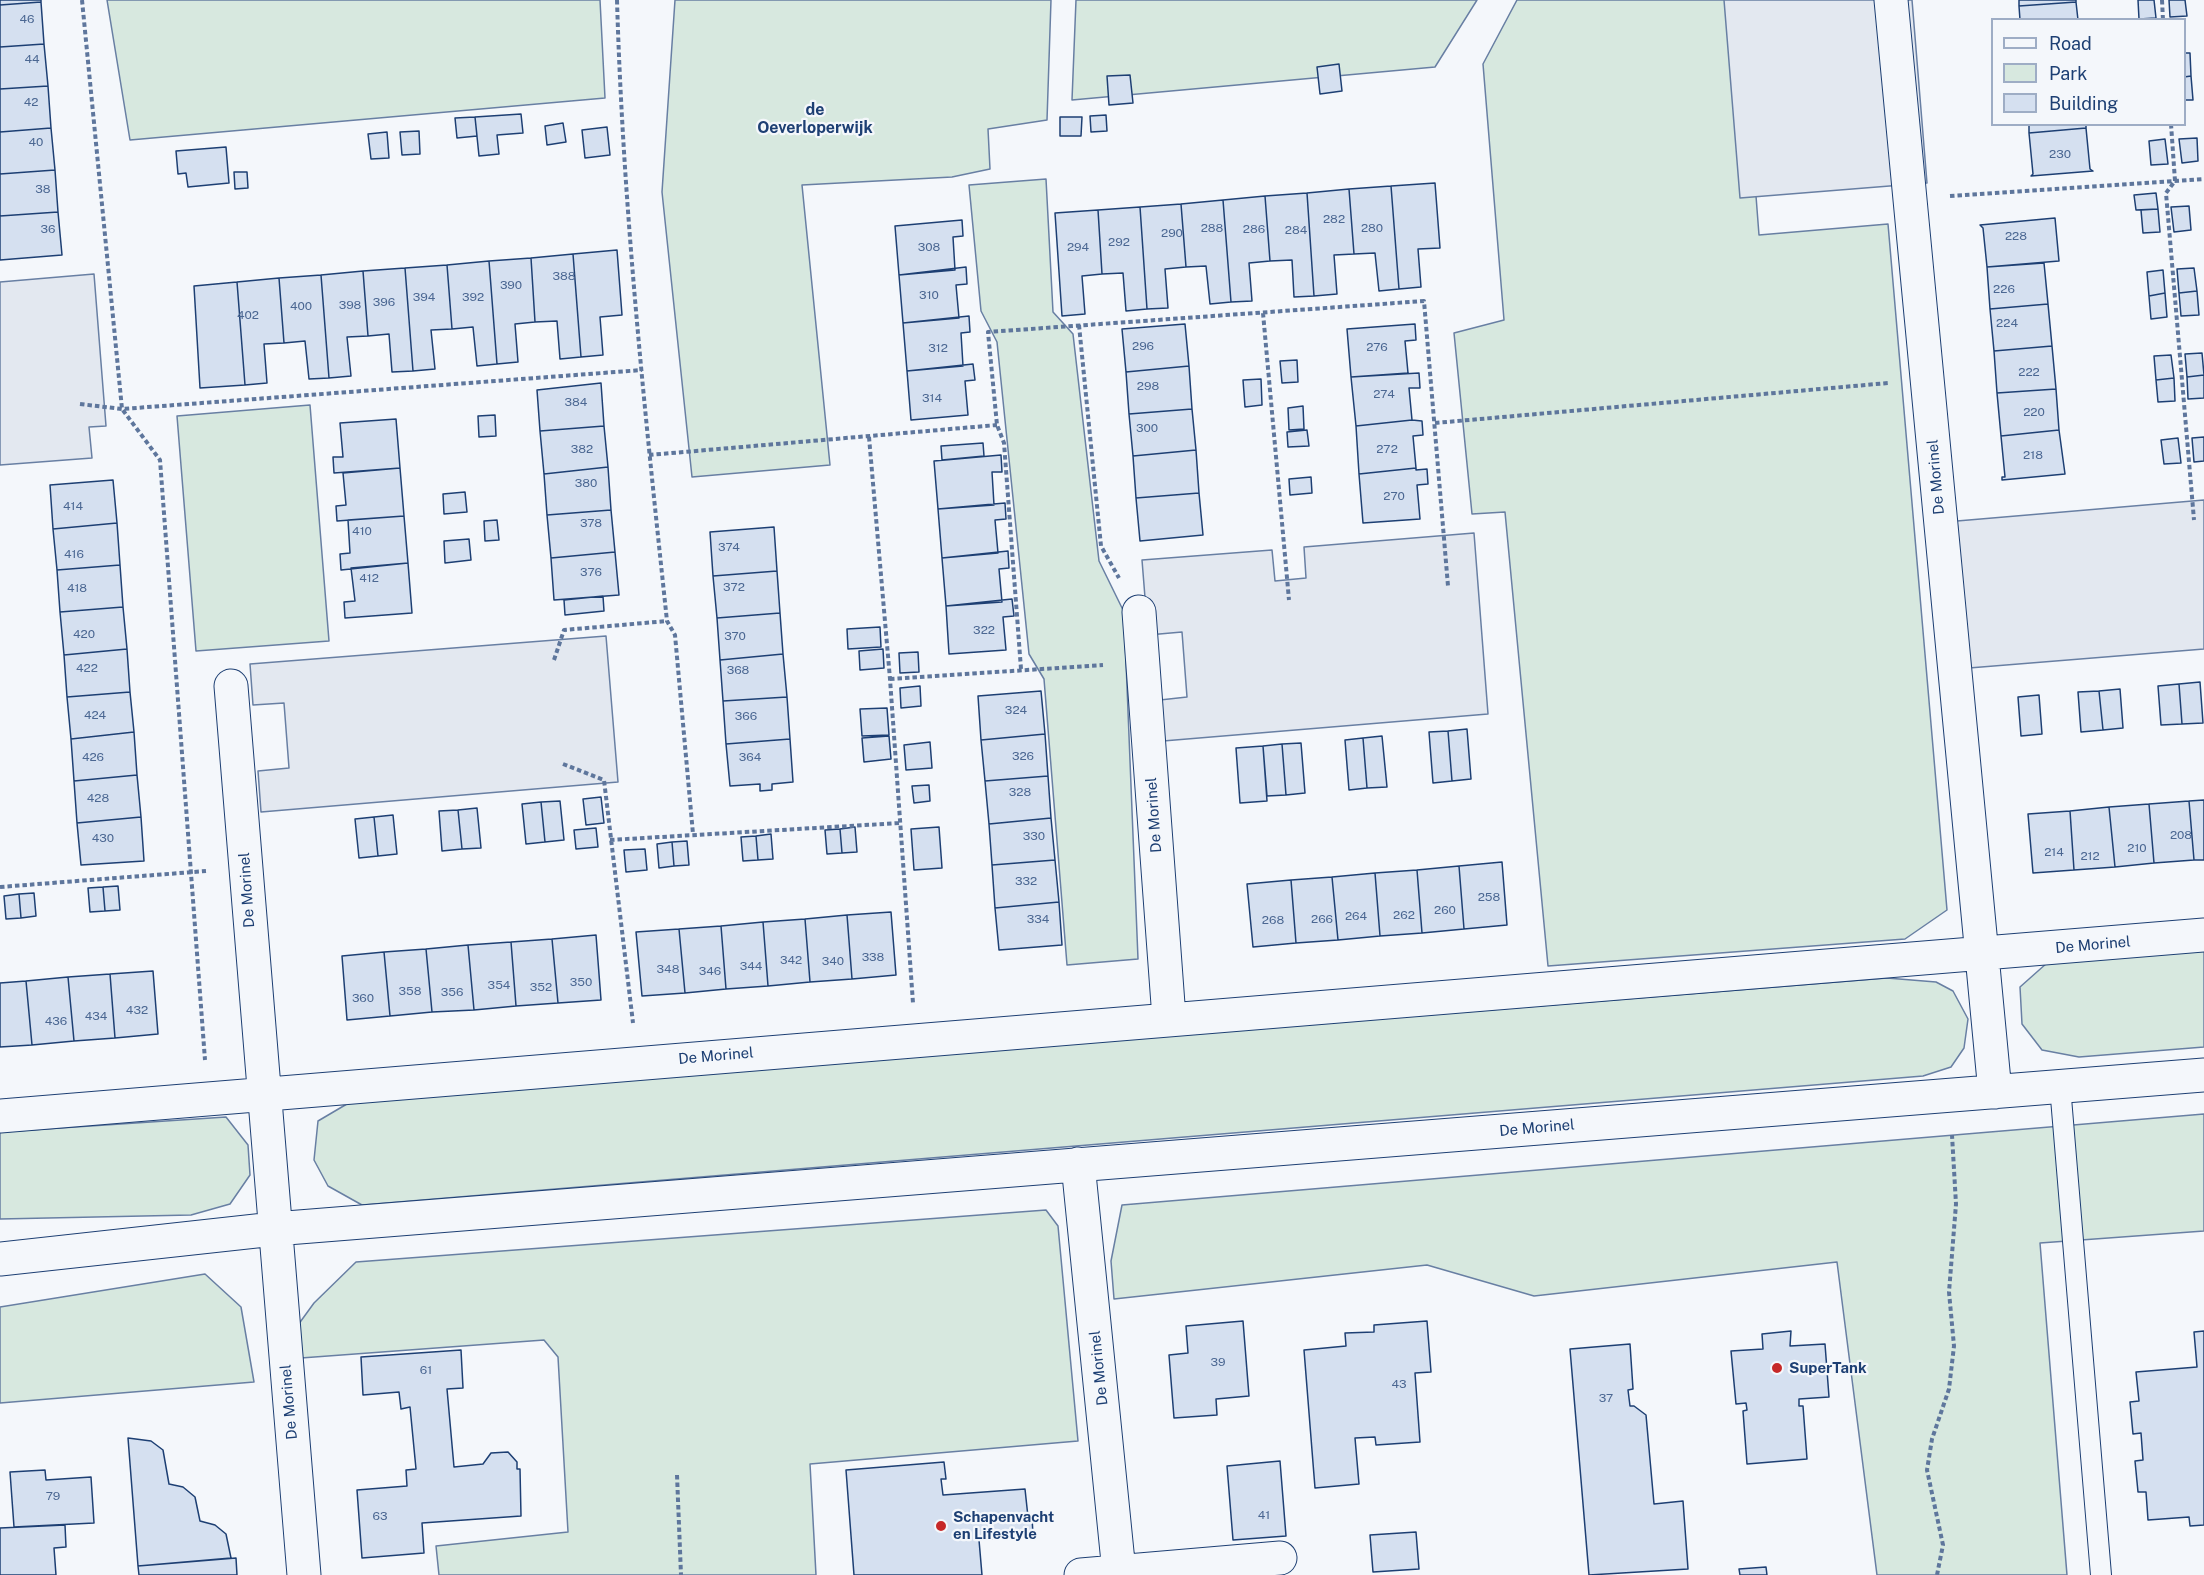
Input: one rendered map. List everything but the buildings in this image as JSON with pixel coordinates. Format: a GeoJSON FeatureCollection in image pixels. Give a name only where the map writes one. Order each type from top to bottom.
{"type":"FeatureCollection","features":[{"type":"Feature","properties":{"kind":"street","name":"De Morinel"},"geometry":{"type":"LineString","coordinates":[[1891,0],[1995,1092]]}},
{"type":"Feature","properties":{"kind":"street","name":"De Morinel"},"geometry":{"type":"LineString","coordinates":[[1138,612],[1169,1018]]}},
{"type":"Feature","properties":{"kind":"street","name":"De Morinel"},"geometry":{"type":"LineString","coordinates":[[231,686],[304,1575]]}},
{"type":"Feature","properties":{"kind":"street","name":"De Morinel"},"geometry":{"type":"LineString","coordinates":[[0,1116],[1169,1018],[2204,935]]}},
{"type":"Feature","properties":{"kind":"street","name":"De Morinel"},"geometry":{"type":"LineString","coordinates":[[0,1259],[274,1228],[2204,1075]]}},
{"type":"Feature","properties":{"kind":"street","name":"De Morinel"},"geometry":{"type":"LineString","coordinates":[[1078,1164],[1119,1572]]}},
{"type":"Feature","properties":{"kind":"street"},"geometry":{"type":"LineString","coordinates":[[1080,1575],[1280,1558]]}},
{"type":"Feature","properties":{"kind":"lane"},"geometry":{"type":"LineString","coordinates":[[2060,1086],[2101,1575]]}},
{"type":"Feature","properties":{"kind":"path"},"geometry":{"type":"LineString","coordinates":[[82,0],[122,409],[160,460],[207,1098]]}},
{"type":"Feature","properties":{"kind":"path"},"geometry":{"type":"LineString","coordinates":[[617,0],[620,118],[649,455],[667,621],[675,635],[693,834]]}},
{"type":"Feature","properties":{"kind":"path"},"geometry":{"type":"LineString","coordinates":[[2162,0],[2163,18]]}},
{"type":"Feature","properties":{"kind":"path"},"geometry":{"type":"LineString","coordinates":[[2171,126],[2175,182],[2166,193],[2194,520]]}},
{"type":"Feature","properties":{"kind":"path"},"geometry":{"type":"LineString","coordinates":[[1910,198],[2204,179]]}},
{"type":"Feature","properties":{"kind":"path"},"geometry":{"type":"LineString","coordinates":[[1021,669],[1004,442],[997,425],[988,332],[1424,301],[1448,586]]}},
{"type":"Feature","properties":{"kind":"path"},"geometry":{"type":"LineString","coordinates":[[1263,313],[1289,600]]}},
{"type":"Feature","properties":{"kind":"path"},"geometry":{"type":"LineString","coordinates":[[1079,325],[1101,546],[1138,612]]}},
{"type":"Feature","properties":{"kind":"path"},"geometry":{"type":"LineString","coordinates":[[80,404],[122,409],[642,370]]}},
{"type":"Feature","properties":{"kind":"path"},"geometry":{"type":"LineString","coordinates":[[1435,423],[1927,380]]}},
{"type":"Feature","properties":{"kind":"path"},"geometry":{"type":"LineString","coordinates":[[649,455],[997,425]]}},
{"type":"Feature","properties":{"kind":"path"},"geometry":{"type":"LineString","coordinates":[[869,437],[890,679],[916,1039]]}},
{"type":"Feature","properties":{"kind":"path"},"geometry":{"type":"LineString","coordinates":[[554,660],[564,630],[667,621]]}},
{"type":"Feature","properties":{"kind":"path"},"geometry":{"type":"LineString","coordinates":[[890,679],[1142,663]]}},
{"type":"Feature","properties":{"kind":"path"},"geometry":{"type":"LineString","coordinates":[[563,764],[604,780],[638,1063]]}},
{"type":"Feature","properties":{"kind":"path"},"geometry":{"type":"LineString","coordinates":[[610,840],[900,823]]}},
{"type":"Feature","properties":{"kind":"path"},"geometry":{"type":"LineString","coordinates":[[0,887],[246,868]]}},
{"type":"Feature","properties":{"kind":"path"},"geometry":{"type":"LineString","coordinates":[[1937,1575],[1943,1545],[1927,1470],[1932,1439],[1949,1389],[1954,1346],[1949,1292],[1956,1204],[1949,1095]]}},
{"type":"Feature","properties":{"kind":"path"},"geometry":{"type":"LineString","coordinates":[[677,1475],[681,1575]]}},
{"type":"Feature","properties":{"kind":"green space"},"geometry":{"type":"Polygon","coordinates":[[[107,0],[600,0],[605,98],[130,140],[107,0]]]}},
{"type":"Feature","properties":{"kind":"green space"},"geometry":{"type":"Polygon","coordinates":[[[675,0],[1051,0],[1047,120],[988,129],[990,169],[952,177],[802,185],[830,465],[692,477],[662,192],[675,0]]]}},
{"type":"Feature","properties":{"kind":"green space"},"geometry":{"type":"Polygon","coordinates":[[[1076,0],[1477,0],[1435,67],[1072,100],[1076,0]]]}},
{"type":"Feature","properties":{"kind":"green space"},"geometry":{"type":"Polygon","coordinates":[[[1517,0],[1741,0],[1759,235],[1888,224],[1947,910],[1905,939],[1548,966],[1505,512],[1472,514],[1454,333],[1504,320],[1483,64],[1517,0]]]}},
{"type":"Feature","properties":{"kind":"green space"},"geometry":{"type":"Polygon","coordinates":[[[1046,179],[1053,312],[1073,334],[1099,561],[1124,612],[1138,959],[1067,965],[1044,679],[1029,654],[997,342],[981,311],[969,185],[1046,179]]]}},
{"type":"Feature","properties":{"kind":"green space"},"geometry":{"type":"Polygon","coordinates":[[[310,405],[329,641],[196,651],[177,416],[310,405]]]}},
{"type":"Feature","properties":{"kind":"green space"},"geometry":{"type":"Polygon","coordinates":[[[2204,949],[2204,1047],[2079,1057],[2042,1050],[2022,1024],[2020,987],[2047,963],[2204,949]]]}},
{"type":"Feature","properties":{"kind":"green space"},"geometry":{"type":"Polygon","coordinates":[[[1887,978],[1936,982],[1953,991],[1968,1019],[1964,1048],[1951,1067],[1923,1076],[362,1205],[328,1186],[314,1160],[318,1121],[352,1101],[1887,978]]]}},
{"type":"Feature","properties":{"kind":"green space"},"geometry":{"type":"Polygon","coordinates":[[[2204,1114],[2204,1231],[2040,1243],[2067,1575],[1877,1575],[1837,1262],[1534,1296],[1427,1265],[1114,1299],[1111,1261],[1122,1205],[2204,1114]]]}},
{"type":"Feature","properties":{"kind":"green space"},"geometry":{"type":"Polygon","coordinates":[[[226,1117],[248,1145],[250,1175],[230,1204],[191,1215],[0,1219],[0,1132],[226,1117]]]}},
{"type":"Feature","properties":{"kind":"green space"},"geometry":{"type":"Polygon","coordinates":[[[1046,1210],[1058,1226],[1078,1441],[810,1464],[816,1575],[439,1575],[436,1546],[568,1532],[558,1357],[544,1340],[301,1358],[298,1325],[314,1303],[356,1262],[1046,1210]]]}},
{"type":"Feature","properties":{"kind":"green space"},"geometry":{"type":"Polygon","coordinates":[[[205,1274],[241,1307],[254,1382],[0,1403],[0,1307],[205,1274]]]}},
{"type":"Feature","properties":{"kind":"shaded area"},"geometry":{"type":"Polygon","coordinates":[[[1724,0],[1912,0],[1927,183],[1740,198],[1724,0]]]}},
{"type":"Feature","properties":{"kind":"shaded area"},"geometry":{"type":"Polygon","coordinates":[[[94,274],[106,426],[89,427],[92,458],[0,465],[0,282],[94,274]]]}},
{"type":"Feature","properties":{"kind":"shaded area"},"geometry":{"type":"Polygon","coordinates":[[[2204,500],[2204,649],[1969,668],[1957,521],[2204,500]]]}},
{"type":"Feature","properties":{"kind":"shaded area"},"geometry":{"type":"Polygon","coordinates":[[[1474,533],[1488,714],[1163,741],[1160,700],[1187,697],[1182,632],[1148,635],[1142,560],[1272,550],[1275,581],[1306,578],[1304,547],[1474,533]]]}},
{"type":"Feature","properties":{"kind":"shaded area"},"geometry":{"type":"Polygon","coordinates":[[[606,636],[618,782],[261,812],[258,771],[289,768],[284,703],[253,705],[250,664],[606,636]]]}},
{"type":"Feature","properties":{"kind":"place","name":"SuperTank"},"geometry":{"type":"Point","coordinates":[1777,1368]}},
{"type":"Feature","properties":{"kind":"place","name":"Schapenvacht en Lifestyle"},"geometry":{"type":"Point","coordinates":[941,1526]}},
{"type":"Feature","properties":{"kind":"district","name":"de Oeverloperwijk"},"geometry":{"type":"Point","coordinates":[815,119]}}]}
